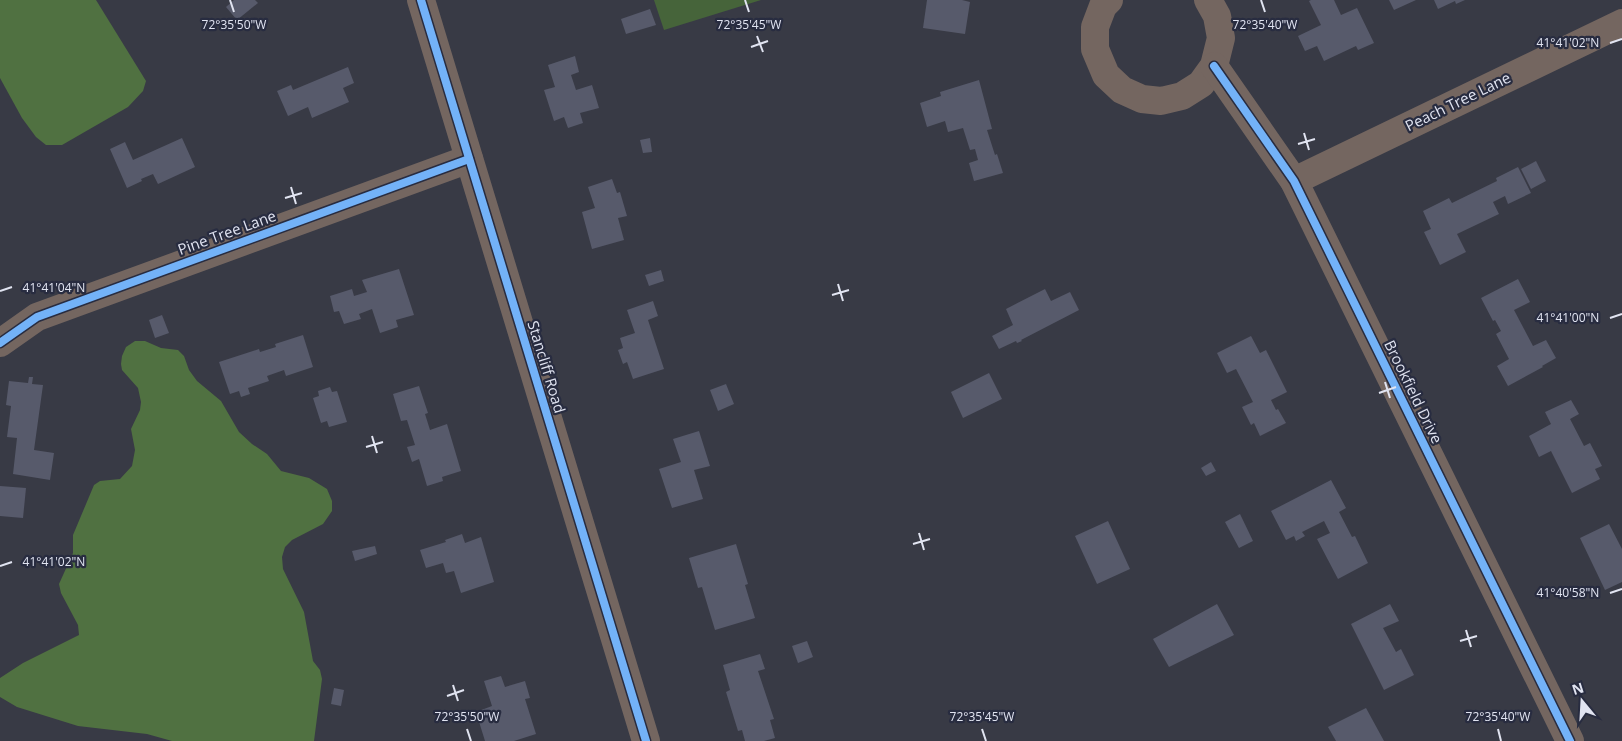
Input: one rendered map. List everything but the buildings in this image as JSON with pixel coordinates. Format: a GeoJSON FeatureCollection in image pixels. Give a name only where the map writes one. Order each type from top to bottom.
{"type":"FeatureCollection","features":[{"type":"Feature","properties":{"kind":"street","name":"Stancliff Road"},"geometry":{"type":"LineString","coordinates":[[420,0],[646,741]]}},
{"type":"Feature","properties":{"kind":"street"},"geometry":{"type":"LineString","coordinates":[[1109,0],[1103,6],[1095,27],[1095,49],[1106,75],[1122,90],[1142,99],[1161,101],[1182,96],[1201,84],[1214,66],[1221,38],[1217,16],[1208,0]]}},
{"type":"Feature","properties":{"kind":"street","name":"Peach Tree Lane"},"geometry":{"type":"LineString","coordinates":[[1294,182],[1622,23]]}},
{"type":"Feature","properties":{"kind":"street","name":"Brookfield Drive"},"geometry":{"type":"LineString","coordinates":[[1214,66],[1294,182],[1570,741]]}},
{"type":"Feature","properties":{"kind":"street","name":"Pine Tree Lane"},"geometry":{"type":"LineString","coordinates":[[0,343],[37,317],[469,159]]}},
{"type":"Feature","properties":{"kind":"green space"},"geometry":{"type":"Polygon","coordinates":[[[0,0],[96,0],[146,81],[143,91],[128,107],[62,145],[46,145],[36,137],[22,118],[0,78],[0,0]]]}},
{"type":"Feature","properties":{"kind":"green space"},"geometry":{"type":"Polygon","coordinates":[[[654,0],[761,0],[664,30],[654,0]]]}},
{"type":"Feature","properties":{"kind":"green space"},"geometry":{"type":"Polygon","coordinates":[[[135,341],[145,341],[161,348],[178,350],[184,356],[189,370],[197,381],[221,401],[239,432],[267,454],[281,471],[309,478],[327,489],[332,501],[332,511],[323,524],[292,540],[285,547],[282,557],[283,569],[304,612],[313,661],[320,670],[322,679],[314,741],[172,741],[147,734],[78,726],[17,707],[0,697],[0,678],[23,663],[79,635],[78,625],[61,593],[59,584],[73,553],[73,535],[94,485],[100,481],[120,479],[132,466],[135,450],[131,429],[140,410],[141,402],[138,388],[122,370],[121,364],[126,347],[135,341]]]}},
{"type":"Feature","properties":{"kind":"cycle path"},"geometry":{"type":"LineString","coordinates":[[421,0],[646,741]]}},
{"type":"Feature","properties":{"kind":"cycle path"},"geometry":{"type":"LineString","coordinates":[[1214,66],[1294,181],[1570,741]]}},
{"type":"Feature","properties":{"kind":"cycle path"},"geometry":{"type":"LineString","coordinates":[[0,343],[37,317],[469,159]]}}]}
